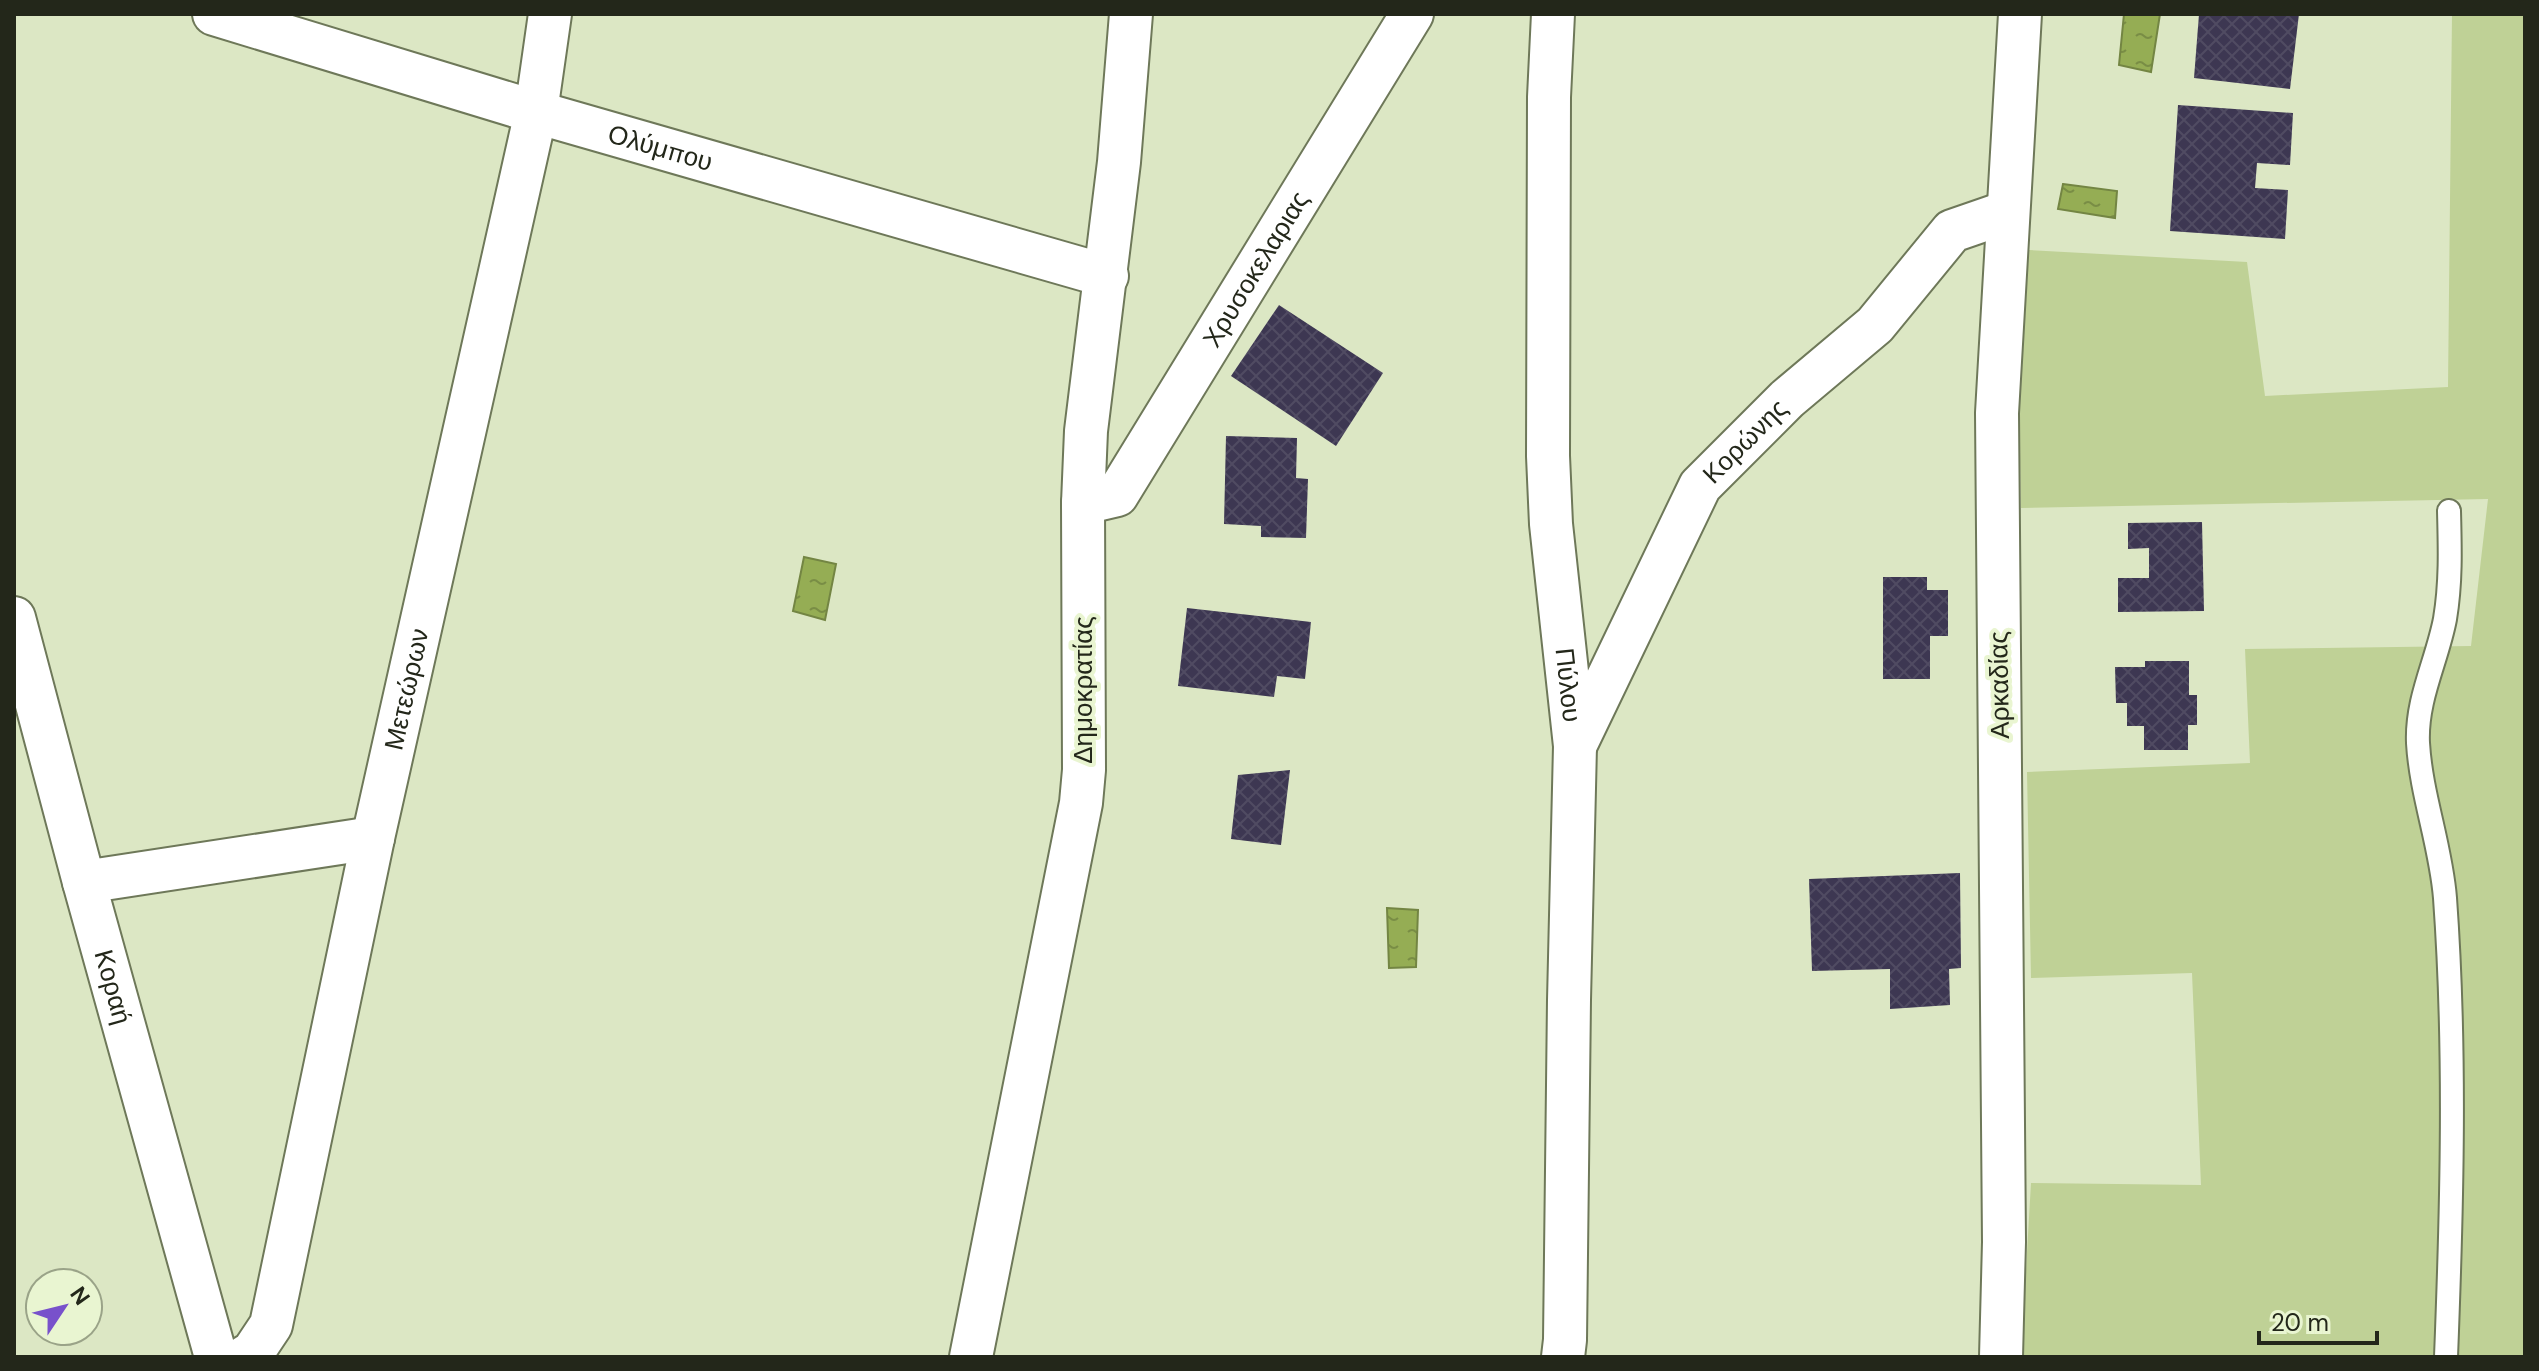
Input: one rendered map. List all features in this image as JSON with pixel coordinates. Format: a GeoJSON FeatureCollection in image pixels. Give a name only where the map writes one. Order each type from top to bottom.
{"type":"FeatureCollection","features":[{"type":"Feature","properties":{"kind":"street","name":"Ολύμπου"},"geometry":{"type":"LineString","coordinates":[[214,14],[536,112],[1107,276]]}},
{"type":"Feature","properties":{"kind":"street","name":"Μετεώρων"},"geometry":{"type":"LineString","coordinates":[[245,1357],[253,1352],[271,1325],[373,838],[536,112],[550,14]]}},
{"type":"Feature","properties":{"kind":"street","name":"Δημοκρατίας"},"geometry":{"type":"LineString","coordinates":[[971,1357],[1081,803],[1084,770],[1083,503],[1089,399],[1107,276],[1131,14]]}},
{"type":"Feature","properties":{"kind":"street","name":"Χρυσοκελαριας"},"geometry":{"type":"LineString","coordinates":[[1083,503],[1117,495],[1412,14]]}},
{"type":"Feature","properties":{"kind":"street","name":"Πύλου"},"geometry":{"type":"LineString","coordinates":[[1553,14],[1549,97],[1548,456],[1551,524],[1575,746],[1563,1357]]}},
{"type":"Feature","properties":{"kind":"street","name":"Αρκαδίας"},"geometry":{"type":"LineString","coordinates":[[2001,1357],[2004,1226],[1997,413],[2020,14]]}},
{"type":"Feature","properties":{"kind":"street","name":"Κορώνης"},"geometry":{"type":"LineString","coordinates":[[1575,746],[1700,486],[1787,399],[1875,325],[1952,231],[2007,212]]}},
{"type":"Feature","properties":{"kind":"street","name":"Κοραή"},"geometry":{"type":"LineString","coordinates":[[14,618],[216,1357]]}},
{"type":"Feature","properties":{"kind":"street"},"geometry":{"type":"LineString","coordinates":[[84,882],[373,838]]}},
{"type":"Feature","properties":{"kind":"lane"},"geometry":{"type":"LineString","coordinates":[[2446,1357],[2452,1045],[2445,895],[2421,765],[2418,724],[2421,702],[2444,621],[2451,574],[2449,511]]}},
{"type":"Feature","properties":{"kind":"shaded area"},"geometry":{"type":"Polygon","coordinates":[[[2452,14],[2525,14],[2525,1357],[2021,1357],[2031,1183],[2201,1185],[2192,973],[2031,978],[2027,772],[2250,763],[2245,649],[2471,646],[2488,499],[2021,508],[2019,416],[2029,250],[2247,262],[2265,396],[2448,387],[2452,14]]]}},
{"type":"Feature","properties":{"kind":"water"},"geometry":{"type":"Polygon","coordinates":[[[2124,14],[2160,14],[2151,72],[2119,65],[2124,14]]]}},
{"type":"Feature","properties":{"kind":"water"},"geometry":{"type":"Polygon","coordinates":[[[2063,184],[2117,191],[2115,218],[2058,209],[2063,184]]]}},
{"type":"Feature","properties":{"kind":"water"},"geometry":{"type":"Polygon","coordinates":[[[804,557],[836,564],[825,620],[793,611],[804,557]]]}},
{"type":"Feature","properties":{"kind":"water"},"geometry":{"type":"Polygon","coordinates":[[[1387,908],[1418,910],[1416,967],[1389,968],[1387,908]]]}},
{"type":"Feature","properties":{"kind":"building"},"geometry":{"type":"Polygon","coordinates":[[[2199,14],[2299,14],[2290,89],[2194,78],[2199,14]]]}},
{"type":"Feature","properties":{"kind":"building"},"geometry":{"type":"Polygon","coordinates":[[[2178,105],[2293,113],[2290,165],[2257,163],[2255,188],[2288,190],[2285,239],[2170,231],[2178,105]]]}},
{"type":"Feature","properties":{"kind":"building"},"geometry":{"type":"Polygon","coordinates":[[[1279,305],[1383,373],[1336,446],[1231,376],[1279,305]]]}},
{"type":"Feature","properties":{"kind":"building"},"geometry":{"type":"Polygon","coordinates":[[[1226,436],[1297,438],[1296,478],[1308,479],[1306,538],[1261,537],[1261,526],[1224,524],[1226,436]]]}},
{"type":"Feature","properties":{"kind":"building"},"geometry":{"type":"Polygon","coordinates":[[[2202,522],[2204,611],[2118,612],[2118,578],[2149,578],[2149,548],[2128,549],[2128,523],[2202,522]]]}},
{"type":"Feature","properties":{"kind":"building"},"geometry":{"type":"Polygon","coordinates":[[[1883,577],[1927,577],[1927,590],[1948,590],[1948,636],[1930,636],[1930,679],[1883,679],[1883,577]]]}},
{"type":"Feature","properties":{"kind":"building"},"geometry":{"type":"Polygon","coordinates":[[[1187,608],[1311,622],[1305,679],[1277,676],[1274,697],[1178,686],[1187,608]]]}},
{"type":"Feature","properties":{"kind":"building"},"geometry":{"type":"Polygon","coordinates":[[[2145,661],[2189,661],[2189,695],[2197,695],[2197,725],[2188,725],[2188,750],[2144,750],[2144,726],[2127,726],[2127,703],[2116,703],[2115,667],[2145,667],[2145,661]]]}},
{"type":"Feature","properties":{"kind":"building"},"geometry":{"type":"Polygon","coordinates":[[[1290,770],[1281,845],[1231,839],[1238,775],[1290,770]]]}},
{"type":"Feature","properties":{"kind":"building"},"geometry":{"type":"Polygon","coordinates":[[[1960,873],[1961,968],[1949,969],[1950,1005],[1890,1009],[1890,969],[1812,971],[1809,879],[1960,873]]]}}]}
